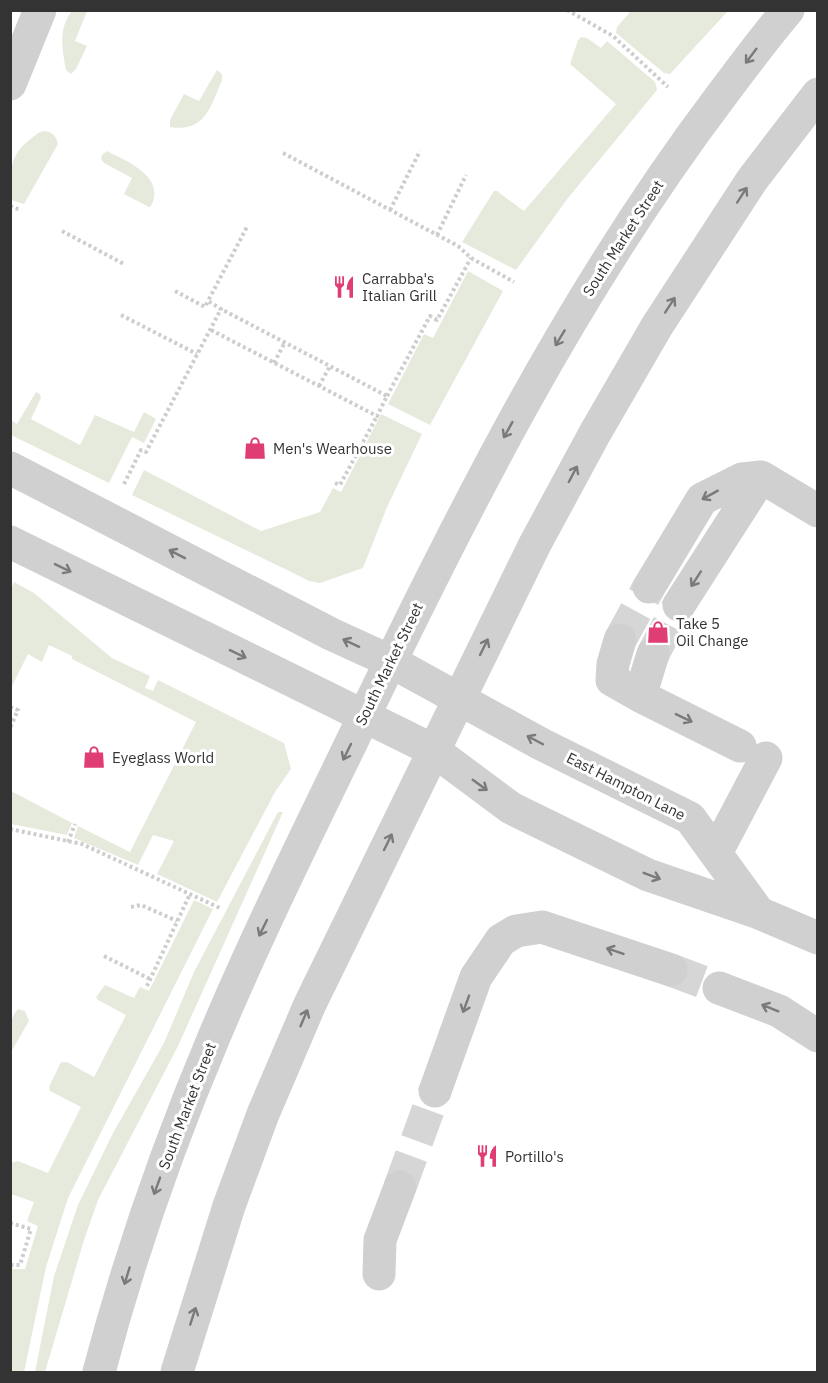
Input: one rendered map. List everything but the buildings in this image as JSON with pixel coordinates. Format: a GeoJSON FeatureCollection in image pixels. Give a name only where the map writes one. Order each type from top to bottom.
{"type":"FeatureCollection","features":[{"type":"Feature","properties":{"kind":"street"},"geometry":{"type":"LineString","coordinates":[[10,84],[39,10]]}},
{"type":"Feature","properties":{"kind":"street","name":"South Market Street"},"geometry":{"type":"LineString","coordinates":[[99,1372],[139,1236],[213,1038],[253,948],[364,715],[479,484],[536,379],[618,241],[688,140],[788,10]]}},
{"type":"Feature","properties":{"kind":"street"},"geometry":{"type":"LineString","coordinates":[[177,1372],[230,1206],[263,1114],[310,1004],[540,534],[657,326],[752,180],[818,94]]}},
{"type":"Feature","properties":{"kind":"street","name":"East Hampton Lane"},"geometry":{"type":"LineString","coordinates":[[10,468],[690,818],[759,914]]}},
{"type":"Feature","properties":{"kind":"street"},"geometry":{"type":"LineString","coordinates":[[649,587],[702,499],[742,479],[761,477],[818,511]]}},
{"type":"Feature","properties":{"kind":"street"},"geometry":{"type":"LineString","coordinates":[[679,605],[761,477]]}},
{"type":"Feature","properties":{"kind":"street"},"geometry":{"type":"LineString","coordinates":[[10,542],[433,750],[511,808],[648,875],[759,914],[818,938]]}},
{"type":"Feature","properties":{"kind":"street"},"geometry":{"type":"LineString","coordinates":[[620,640],[612,680],[753,752],[716,853]]}},
{"type":"Feature","properties":{"kind":"street"},"geometry":{"type":"LineString","coordinates":[[640,696],[653,654]]}},
{"type":"Feature","properties":{"kind":"street"},"geometry":{"type":"LineString","coordinates":[[435,1091],[476,977],[501,940],[516,931],[542,927],[671,970]]}},
{"type":"Feature","properties":{"kind":"street"},"geometry":{"type":"LineString","coordinates":[[719,988],[779,1011],[818,1036]]}},
{"type":"Feature","properties":{"kind":"street"},"geometry":{"type":"LineString","coordinates":[[380,1274],[380,1240],[400,1187]]}},
{"type":"Feature","properties":{"kind":"path"},"geometry":{"type":"LineString","coordinates":[[567,10],[613,36],[668,87]]}},
{"type":"Feature","properties":{"kind":"path"},"geometry":{"type":"LineString","coordinates":[[390,210],[420,151]]}},
{"type":"Feature","properties":{"kind":"path"},"geometry":{"type":"LineString","coordinates":[[283,153],[458,246],[471,258],[514,282]]}},
{"type":"Feature","properties":{"kind":"path"},"geometry":{"type":"LineString","coordinates":[[436,235],[466,175]]}},
{"type":"Feature","properties":{"kind":"path"},"geometry":{"type":"LineString","coordinates":[[10,206],[21,210]]}},
{"type":"Feature","properties":{"kind":"path"},"geometry":{"type":"LineString","coordinates":[[175,291],[205,307],[248,225]]}},
{"type":"Feature","properties":{"kind":"path"},"geometry":{"type":"LineString","coordinates":[[62,231],[124,264]]}},
{"type":"Feature","properties":{"kind":"path"},"geometry":{"type":"LineString","coordinates":[[335,483],[340,485],[430,316],[437,320],[471,258]]}},
{"type":"Feature","properties":{"kind":"path"},"geometry":{"type":"LineString","coordinates":[[208,301],[387,396]]}},
{"type":"Feature","properties":{"kind":"path"},"geometry":{"type":"LineString","coordinates":[[123,486],[141,450],[146,453],[221,309]]}},
{"type":"Feature","properties":{"kind":"path"},"geometry":{"type":"LineString","coordinates":[[121,315],[197,354]]}},
{"type":"Feature","properties":{"kind":"path"},"geometry":{"type":"LineString","coordinates":[[211,330],[377,416]]}},
{"type":"Feature","properties":{"kind":"path"},"geometry":{"type":"LineString","coordinates":[[274,363],[285,342]]}},
{"type":"Feature","properties":{"kind":"path"},"geometry":{"type":"LineString","coordinates":[[319,386],[330,366]]}},
{"type":"Feature","properties":{"kind":"path"},"geometry":{"type":"LineString","coordinates":[[10,707],[18,710],[10,728]]}},
{"type":"Feature","properties":{"kind":"path"},"geometry":{"type":"LineString","coordinates":[[68,842],[75,824]]}},
{"type":"Feature","properties":{"kind":"path"},"geometry":{"type":"LineString","coordinates":[[10,829],[82,844],[220,908]]}},
{"type":"Feature","properties":{"kind":"path"},"geometry":{"type":"LineString","coordinates":[[147,986],[190,894]]}},
{"type":"Feature","properties":{"kind":"path"},"geometry":{"type":"LineString","coordinates":[[131,907],[141,905],[177,921]]}},
{"type":"Feature","properties":{"kind":"path"},"geometry":{"type":"LineString","coordinates":[[104,956],[150,979]]}},
{"type":"Feature","properties":{"kind":"path"},"geometry":{"type":"LineString","coordinates":[[10,1222],[31,1229],[20,1265],[10,1264]]}},
{"type":"Feature","properties":{"kind":"shaded area"},"geometry":{"type":"Polygon","coordinates":[[[72,11],[87,11],[75,41],[87,46],[76,69],[71,74],[66,70],[62,39],[65,25],[72,11]]]}},
{"type":"Feature","properties":{"kind":"shaded area"},"geometry":{"type":"Polygon","coordinates":[[[631,11],[728,11],[670,74],[664,73],[616,33],[617,27],[631,11]]]}},
{"type":"Feature","properties":{"kind":"shaded area"},"geometry":{"type":"Polygon","coordinates":[[[581,37],[587,38],[601,48],[607,41],[655,82],[657,90],[568,198],[516,270],[462,242],[494,191],[524,211],[616,104],[570,64],[581,37]]]}},
{"type":"Feature","properties":{"kind":"shaded area"},"geometry":{"type":"Polygon","coordinates":[[[217,70],[222,74],[222,80],[205,115],[191,126],[170,127],[170,120],[184,94],[199,101],[217,70]]]}},
{"type":"Feature","properties":{"kind":"shaded area"},"geometry":{"type":"Polygon","coordinates":[[[43,131],[53,134],[58,144],[24,204],[11,200],[11,175],[16,154],[27,142],[43,131]]]}},
{"type":"Feature","properties":{"kind":"shaded area"},"geometry":{"type":"Polygon","coordinates":[[[107,151],[134,165],[149,178],[154,196],[151,206],[124,194],[132,178],[104,163],[101,159],[102,155],[107,151]]]}},
{"type":"Feature","properties":{"kind":"shaded area"},"geometry":{"type":"Polygon","coordinates":[[[468,271],[503,291],[430,425],[388,404],[424,334],[433,338],[468,271]]]}},
{"type":"Feature","properties":{"kind":"shaded area"},"geometry":{"type":"Polygon","coordinates":[[[36,392],[41,398],[31,419],[80,445],[95,415],[134,432],[144,412],[156,419],[144,443],[132,437],[109,483],[11,435],[11,420],[17,424],[36,392]]]}},
{"type":"Feature","properties":{"kind":"shaded area"},"geometry":{"type":"Polygon","coordinates":[[[381,414],[422,434],[387,507],[363,568],[320,583],[309,581],[132,495],[144,470],[261,531],[320,512],[333,488],[341,492],[381,414]]]}},
{"type":"Feature","properties":{"kind":"shaded area"},"geometry":{"type":"Polygon","coordinates":[[[14,582],[34,593],[112,658],[150,676],[145,688],[153,691],[158,680],[284,743],[291,769],[275,792],[217,902],[157,874],[174,841],[153,835],[138,865],[74,838],[78,826],[130,852],[196,722],[49,645],[42,662],[28,654],[11,688],[10,591],[14,582]]]}},
{"type":"Feature","properties":{"kind":"shaded area"},"geometry":{"type":"Polygon","coordinates":[[[11,791],[72,823],[67,835],[11,824],[11,791]]]}},
{"type":"Feature","properties":{"kind":"shaded area"},"geometry":{"type":"Polygon","coordinates":[[[278,812],[283,812],[178,1046],[98,1200],[45,1372],[35,1372],[54,1276],[78,1205],[113,1133],[164,1043],[194,972],[278,812]]]}},
{"type":"Feature","properties":{"kind":"shaded area"},"geometry":{"type":"Polygon","coordinates":[[[194,900],[213,909],[68,1198],[46,1267],[24,1372],[11,1372],[11,1269],[25,1269],[38,1226],[27,1221],[34,1202],[11,1194],[11,1163],[18,1161],[48,1173],[81,1107],[50,1091],[49,1087],[61,1062],[67,1062],[94,1077],[126,1015],[96,997],[105,985],[134,998],[140,987],[149,991],[194,900]]]}},
{"type":"Feature","properties":{"kind":"shaded area"},"geometry":{"type":"Polygon","coordinates":[[[18,1009],[25,1011],[29,1021],[11,1052],[11,1023],[18,1009]]]}},
{"type":"Feature","properties":{"kind":"tunnel"},"geometry":{"type":"LineString","coordinates":[[620,640],[649,587]]}},
{"type":"Feature","properties":{"kind":"tunnel"},"geometry":{"type":"LineString","coordinates":[[653,654],[679,605]]}},
{"type":"Feature","properties":{"kind":"tunnel"},"geometry":{"type":"LineString","coordinates":[[671,970],[719,988]]}},
{"type":"Feature","properties":{"kind":"tunnel"},"geometry":{"type":"LineString","coordinates":[[400,1187],[435,1091]]}},
{"type":"Feature","properties":{"kind":"place","name":"Carrabba's Italian Grill"},"geometry":{"type":"Point","coordinates":[344,287]}},
{"type":"Feature","properties":{"kind":"place","name":"Men's Wearhouse"},"geometry":{"type":"Point","coordinates":[255,448]}},
{"type":"Feature","properties":{"kind":"place","name":"Take 5 Oil Change"},"geometry":{"type":"Point","coordinates":[658,632]}},
{"type":"Feature","properties":{"kind":"place","name":"Eyeglass World"},"geometry":{"type":"Point","coordinates":[94,757]}},
{"type":"Feature","properties":{"kind":"place","name":"Portillo's"},"geometry":{"type":"Point","coordinates":[487,1156]}}]}
